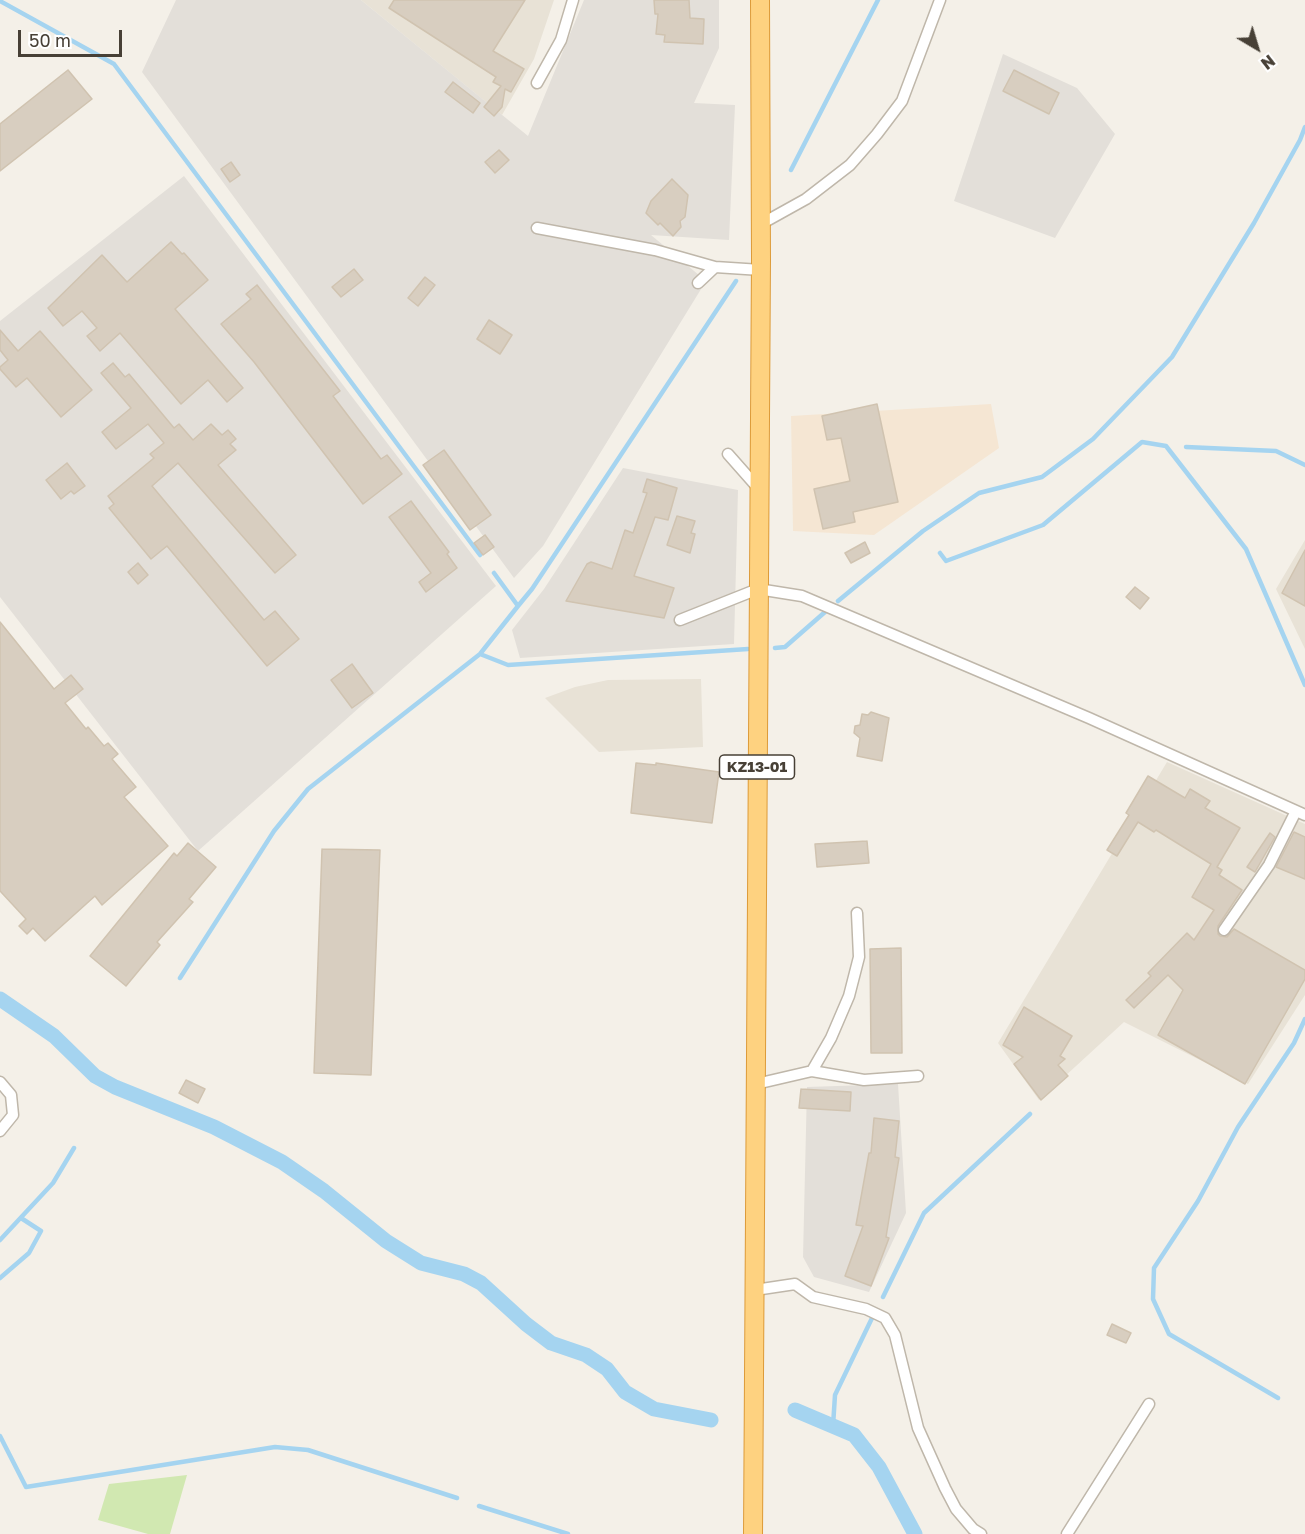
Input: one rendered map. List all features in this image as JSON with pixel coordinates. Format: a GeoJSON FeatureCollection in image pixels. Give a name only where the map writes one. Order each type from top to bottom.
{"type":"FeatureCollection","features":[{"type":"Feature","properties":{"kind":"highway","name":"KZ13-01"},"geometry":{"type":"LineString","coordinates":[[753,1534],[761,270],[760,0]]}},
{"type":"Feature","properties":{"kind":"street"},"geometry":{"type":"LineString","coordinates":[[537,83],[561,40],[573,0]]}},
{"type":"Feature","properties":{"kind":"street"},"geometry":{"type":"LineString","coordinates":[[761,224],[806,199],[850,165],[878,134],[902,102],[940,0]]}},
{"type":"Feature","properties":{"kind":"street"},"geometry":{"type":"LineString","coordinates":[[537,228],[655,250],[715,267],[761,270]]}},
{"type":"Feature","properties":{"kind":"street"},"geometry":{"type":"LineString","coordinates":[[698,283],[715,267]]}},
{"type":"Feature","properties":{"kind":"street"},"geometry":{"type":"LineString","coordinates":[[728,454],[758,488]]}},
{"type":"Feature","properties":{"kind":"street"},"geometry":{"type":"LineString","coordinates":[[680,620],[758,589],[802,596],[1089,718],[1301,813],[1269,866],[1224,930]]}},
{"type":"Feature","properties":{"kind":"street"},"geometry":{"type":"LineString","coordinates":[[812,1071],[831,1038],[849,996],[859,957],[857,913]]}},
{"type":"Feature","properties":{"kind":"street"},"geometry":{"type":"LineString","coordinates":[[756,1084],[812,1071],[864,1080],[918,1076]]}},
{"type":"Feature","properties":{"kind":"street"},"geometry":{"type":"LineString","coordinates":[[0,1082],[11,1095],[13,1115],[0,1131]]}},
{"type":"Feature","properties":{"kind":"street"},"geometry":{"type":"LineString","coordinates":[[755,1290],[795,1284],[813,1297],[866,1308],[885,1318],[895,1335],[918,1428],[956,1509],[981,1534]]}},
{"type":"Feature","properties":{"kind":"street"},"geometry":{"type":"LineString","coordinates":[[1067,1534],[1149,1404]]}},
{"type":"Feature","properties":{"kind":"shaded area"},"geometry":{"type":"Polygon","coordinates":[[[176,0],[361,0],[528,136],[584,0],[719,0],[719,48],[694,103],[735,105],[729,240],[651,235],[706,281],[543,546],[514,578],[142,72],[176,0]]]}},
{"type":"Feature","properties":{"kind":"shaded area"},"geometry":{"type":"Polygon","coordinates":[[[361,0],[554,0],[534,59],[502,115],[361,0]]]}},
{"type":"Feature","properties":{"kind":"shaded area"},"geometry":{"type":"Polygon","coordinates":[[[1003,54],[1077,88],[1115,134],[1055,238],[954,201],[1003,54]]]}},
{"type":"Feature","properties":{"kind":"shaded area"},"geometry":{"type":"Polygon","coordinates":[[[184,176],[496,586],[198,851],[0,597],[0,321],[184,176]]]}},
{"type":"Feature","properties":{"kind":"shaded area"},"geometry":{"type":"Polygon","coordinates":[[[991,404],[999,448],[874,535],[793,531],[791,416],[991,404]]]}},
{"type":"Feature","properties":{"kind":"shaded area"},"geometry":{"type":"Polygon","coordinates":[[[623,468],[738,490],[734,644],[520,658],[512,630],[544,589],[623,468]]]}},
{"type":"Feature","properties":{"kind":"shaded area"},"geometry":{"type":"Polygon","coordinates":[[[1305,540],[1305,649],[1276,589],[1305,540]]]}},
{"type":"Feature","properties":{"kind":"shaded area"},"geometry":{"type":"Polygon","coordinates":[[[701,679],[703,747],[599,752],[545,698],[575,687],[608,680],[701,679]]]}},
{"type":"Feature","properties":{"kind":"shaded area"},"geometry":{"type":"Polygon","coordinates":[[[1167,762],[1305,824],[1305,995],[1248,1084],[1124,1022],[1039,1100],[998,1043],[1167,762]]]}},
{"type":"Feature","properties":{"kind":"shaded area"},"geometry":{"type":"Polygon","coordinates":[[[898,1084],[906,1213],[869,1292],[814,1277],[803,1257],[807,1087],[898,1084]]]}},
{"type":"Feature","properties":{"kind":"green space"},"geometry":{"type":"Polygon","coordinates":[[[187,1475],[170,1534],[148,1534],[98,1520],[109,1484],[187,1475]]]}},
{"type":"Feature","properties":{"kind":"building"},"geometry":{"type":"Polygon","coordinates":[[[394,0],[525,0],[493,51],[524,69],[511,92],[505,89],[502,107],[494,116],[484,107],[501,86],[493,82],[496,77],[389,8],[394,0]]]}},
{"type":"Feature","properties":{"kind":"building"},"geometry":{"type":"Polygon","coordinates":[[[654,0],[689,0],[690,18],[704,19],[703,44],[664,42],[665,35],[656,34],[658,14],[655,14],[654,0]]]}},
{"type":"Feature","properties":{"kind":"building"},"geometry":{"type":"Polygon","coordinates":[[[68,70],[92,99],[0,171],[0,124],[68,70]]]}},
{"type":"Feature","properties":{"kind":"building"},"geometry":{"type":"Polygon","coordinates":[[[1014,70],[1059,93],[1049,114],[1003,91],[1014,70]]]}},
{"type":"Feature","properties":{"kind":"building"},"geometry":{"type":"Polygon","coordinates":[[[453,82],[480,103],[473,113],[445,92],[453,82]]]}},
{"type":"Feature","properties":{"kind":"building"},"geometry":{"type":"Polygon","coordinates":[[[499,150],[509,160],[495,173],[485,162],[499,150]]]}},
{"type":"Feature","properties":{"kind":"building"},"geometry":{"type":"Polygon","coordinates":[[[231,162],[240,175],[230,182],[221,169],[231,162]]]}},
{"type":"Feature","properties":{"kind":"building"},"geometry":{"type":"Polygon","coordinates":[[[672,179],[688,195],[685,217],[680,221],[681,227],[673,236],[646,213],[651,201],[672,179]]]}},
{"type":"Feature","properties":{"kind":"building"},"geometry":{"type":"Polygon","coordinates":[[[171,242],[208,280],[175,309],[243,388],[227,402],[208,380],[181,404],[120,333],[100,351],[87,336],[97,328],[82,311],[63,326],[48,308],[102,255],[127,282],[171,242]]]}},
{"type":"Feature","properties":{"kind":"building"},"geometry":{"type":"Polygon","coordinates":[[[354,269],[363,280],[341,297],[332,287],[354,269]]]}},
{"type":"Feature","properties":{"kind":"building"},"geometry":{"type":"Polygon","coordinates":[[[425,277],[435,285],[418,306],[408,298],[425,277]]]}},
{"type":"Feature","properties":{"kind":"building"},"geometry":{"type":"Polygon","coordinates":[[[257,285],[340,391],[333,396],[381,459],[387,455],[402,474],[363,504],[254,362],[221,324],[251,299],[246,294],[257,285]]]}},
{"type":"Feature","properties":{"kind":"building"},"geometry":{"type":"Polygon","coordinates":[[[489,320],[512,335],[500,354],[477,339],[489,320]]]}},
{"type":"Feature","properties":{"kind":"building"},"geometry":{"type":"Polygon","coordinates":[[[0,330],[18,351],[40,331],[92,390],[61,417],[27,378],[16,387],[0,369],[8,360],[0,350],[0,330]]]}},
{"type":"Feature","properties":{"kind":"building"},"geometry":{"type":"Polygon","coordinates":[[[113,363],[125,377],[129,374],[174,428],[179,424],[193,440],[211,424],[222,435],[228,430],[236,439],[230,444],[236,450],[218,465],[296,555],[275,573],[178,463],[152,486],[264,620],[275,611],[299,639],[267,666],[167,546],[151,559],[109,508],[114,504],[108,496],[154,458],[150,454],[164,443],[148,424],[116,449],[102,432],[131,408],[101,373],[113,363]]]}},
{"type":"Feature","properties":{"kind":"building"},"geometry":{"type":"Polygon","coordinates":[[[877,404],[898,502],[853,512],[855,522],[823,529],[814,489],[850,481],[841,438],[827,440],[822,416],[877,404]]]}},
{"type":"Feature","properties":{"kind":"building"},"geometry":{"type":"Polygon","coordinates":[[[444,450],[491,515],[470,530],[423,465],[444,450]]]}},
{"type":"Feature","properties":{"kind":"building"},"geometry":{"type":"Polygon","coordinates":[[[67,463],[85,486],[74,494],[71,491],[61,499],[46,480],[67,463]]]}},
{"type":"Feature","properties":{"kind":"building"},"geometry":{"type":"Polygon","coordinates":[[[647,479],[677,488],[668,520],[655,517],[634,576],[674,588],[664,618],[566,601],[587,564],[591,562],[612,569],[625,530],[633,533],[647,493],[643,492],[647,479]]]}},
{"type":"Feature","properties":{"kind":"building"},"geometry":{"type":"Polygon","coordinates":[[[411,501],[449,552],[447,554],[457,568],[426,592],[419,582],[431,573],[389,517],[411,501]]]}},
{"type":"Feature","properties":{"kind":"building"},"geometry":{"type":"Polygon","coordinates":[[[677,516],[695,521],[691,533],[695,534],[690,553],[667,545],[677,516]]]}},
{"type":"Feature","properties":{"kind":"building"},"geometry":{"type":"Polygon","coordinates":[[[485,535],[494,547],[483,555],[474,543],[485,535]]]}},
{"type":"Feature","properties":{"kind":"building"},"geometry":{"type":"Polygon","coordinates":[[[865,542],[870,553],[851,563],[845,553],[865,542]]]}},
{"type":"Feature","properties":{"kind":"building"},"geometry":{"type":"Polygon","coordinates":[[[1305,550],[1305,606],[1282,593],[1305,550]]]}},
{"type":"Feature","properties":{"kind":"building"},"geometry":{"type":"Polygon","coordinates":[[[138,563],[148,575],[138,584],[128,572],[138,563]]]}},
{"type":"Feature","properties":{"kind":"building"},"geometry":{"type":"Polygon","coordinates":[[[1135,587],[1149,598],[1140,609],[1126,597],[1135,587]]]}},
{"type":"Feature","properties":{"kind":"building"},"geometry":{"type":"Polygon","coordinates":[[[0,622],[54,689],[71,675],[83,689],[65,703],[86,729],[88,727],[104,746],[108,743],[118,754],[112,759],[136,787],[124,797],[168,846],[102,905],[95,896],[45,941],[33,928],[27,934],[19,926],[26,919],[0,891],[0,622]]]}},
{"type":"Feature","properties":{"kind":"building"},"geometry":{"type":"Polygon","coordinates":[[[352,664],[373,693],[352,708],[331,680],[352,664]]]}},
{"type":"Feature","properties":{"kind":"building"},"geometry":{"type":"Polygon","coordinates":[[[871,712],[889,718],[882,761],[857,756],[860,738],[854,733],[855,726],[860,725],[862,714],[868,715],[871,712]]]}},
{"type":"Feature","properties":{"kind":"building"},"geometry":{"type":"Polygon","coordinates":[[[636,763],[656,765],[656,763],[719,772],[712,823],[631,813],[636,763]]]}},
{"type":"Feature","properties":{"kind":"building"},"geometry":{"type":"Polygon","coordinates":[[[1148,776],[1185,798],[1190,789],[1210,801],[1205,808],[1240,828],[1217,867],[1222,870],[1219,875],[1242,890],[1218,926],[1218,934],[1227,937],[1234,929],[1305,970],[1305,979],[1245,1084],[1158,1035],[1183,990],[1168,975],[1134,1008],[1126,1000],[1151,976],[1148,973],[1187,933],[1194,940],[1214,910],[1192,897],[1211,864],[1156,830],[1154,832],[1138,822],[1117,856],[1107,850],[1129,815],[1126,813],[1148,776]]]}},
{"type":"Feature","properties":{"kind":"building"},"geometry":{"type":"Polygon","coordinates":[[[1294,832],[1305,837],[1305,879],[1276,867],[1294,832]]]}},
{"type":"Feature","properties":{"kind":"building"},"geometry":{"type":"Polygon","coordinates":[[[1270,833],[1275,837],[1255,872],[1247,867],[1270,833]]]}},
{"type":"Feature","properties":{"kind":"building"},"geometry":{"type":"Polygon","coordinates":[[[867,841],[869,863],[817,867],[815,844],[867,841]]]}},
{"type":"Feature","properties":{"kind":"building"},"geometry":{"type":"Polygon","coordinates":[[[188,843],[216,867],[189,899],[193,902],[157,942],[160,945],[126,986],[90,956],[174,853],[177,856],[188,843]]]}},
{"type":"Feature","properties":{"kind":"building"},"geometry":{"type":"Polygon","coordinates":[[[322,849],[380,850],[371,1075],[314,1073],[322,849]]]}},
{"type":"Feature","properties":{"kind":"building"},"geometry":{"type":"Polygon","coordinates":[[[901,948],[902,1053],[871,1053],[870,949],[901,948]]]}},
{"type":"Feature","properties":{"kind":"building"},"geometry":{"type":"Polygon","coordinates":[[[1024,1007],[1072,1036],[1060,1056],[1065,1059],[1058,1065],[1068,1076],[1041,1100],[1014,1064],[1023,1057],[1003,1045],[1024,1007]]]}},
{"type":"Feature","properties":{"kind":"building"},"geometry":{"type":"Polygon","coordinates":[[[186,1080],[205,1089],[198,1103],[179,1093],[186,1080]]]}},
{"type":"Feature","properties":{"kind":"building"},"geometry":{"type":"Polygon","coordinates":[[[801,1089],[851,1092],[850,1111],[799,1108],[801,1089]]]}},
{"type":"Feature","properties":{"kind":"building"},"geometry":{"type":"Polygon","coordinates":[[[874,1118],[899,1121],[895,1157],[899,1158],[886,1237],[889,1238],[871,1286],[845,1276],[863,1226],[856,1225],[869,1153],[871,1153],[874,1118]]]}},
{"type":"Feature","properties":{"kind":"building"},"geometry":{"type":"Polygon","coordinates":[[[1112,1324],[1131,1333],[1126,1343],[1107,1335],[1112,1324]]]}},
{"type":"Feature","properties":{"kind":"waterway"},"geometry":{"type":"LineString","coordinates":[[791,170],[878,0]]}},
{"type":"Feature","properties":{"kind":"waterway"},"geometry":{"type":"LineString","coordinates":[[0,1],[114,64],[480,555]]}},
{"type":"Feature","properties":{"kind":"waterway"},"geometry":{"type":"LineString","coordinates":[[838,601],[923,531],[979,493],[1042,477],[1093,439],[1172,357],[1254,223],[1305,127]]}},
{"type":"Feature","properties":{"kind":"waterway"},"geometry":{"type":"LineString","coordinates":[[180,978],[274,831],[308,789],[480,654],[532,589],[736,281]]}},
{"type":"Feature","properties":{"kind":"waterway"},"geometry":{"type":"LineString","coordinates":[[940,553],[946,561],[1043,525],[1142,442],[1166,446],[1246,549],[1305,685]]}},
{"type":"Feature","properties":{"kind":"waterway"},"geometry":{"type":"LineString","coordinates":[[1186,447],[1276,451],[1305,465]]}},
{"type":"Feature","properties":{"kind":"waterway"},"geometry":{"type":"LineString","coordinates":[[494,573],[518,606]]}},
{"type":"Feature","properties":{"kind":"waterway"},"geometry":{"type":"LineString","coordinates":[[775,648],[785,647],[825,612]]}},
{"type":"Feature","properties":{"kind":"waterway"},"geometry":{"type":"LineString","coordinates":[[480,654],[508,665],[748,649]]}},
{"type":"Feature","properties":{"kind":"waterway"},"geometry":{"type":"LineString","coordinates":[[0,999],[54,1036],[95,1076],[115,1087],[214,1127],[282,1162],[324,1191],[386,1241],[421,1263],[464,1274],[481,1283],[526,1324],[551,1343],[586,1355],[607,1369],[625,1392],[654,1409],[711,1420]]}},
{"type":"Feature","properties":{"kind":"waterway"},"geometry":{"type":"LineString","coordinates":[[1278,1398],[1169,1334],[1153,1299],[1154,1268],[1198,1201],[1238,1127],[1294,1043],[1305,1019]]}},
{"type":"Feature","properties":{"kind":"waterway"},"geometry":{"type":"LineString","coordinates":[[883,1297],[924,1213],[1030,1114]]}},
{"type":"Feature","properties":{"kind":"waterway"},"geometry":{"type":"LineString","coordinates":[[0,1240],[53,1183],[74,1148]]}},
{"type":"Feature","properties":{"kind":"waterway"},"geometry":{"type":"LineString","coordinates":[[0,1278],[29,1253],[41,1231],[21,1218]]}},
{"type":"Feature","properties":{"kind":"waterway"},"geometry":{"type":"LineString","coordinates":[[833,1426],[835,1395],[873,1316]]}},
{"type":"Feature","properties":{"kind":"waterway"},"geometry":{"type":"LineString","coordinates":[[795,1410],[854,1435],[879,1467],[915,1534]]}},
{"type":"Feature","properties":{"kind":"waterway"},"geometry":{"type":"LineString","coordinates":[[0,1436],[26,1487],[275,1447],[308,1450],[457,1498]]}},
{"type":"Feature","properties":{"kind":"waterway"},"geometry":{"type":"LineString","coordinates":[[479,1506],[568,1534]]}}]}
